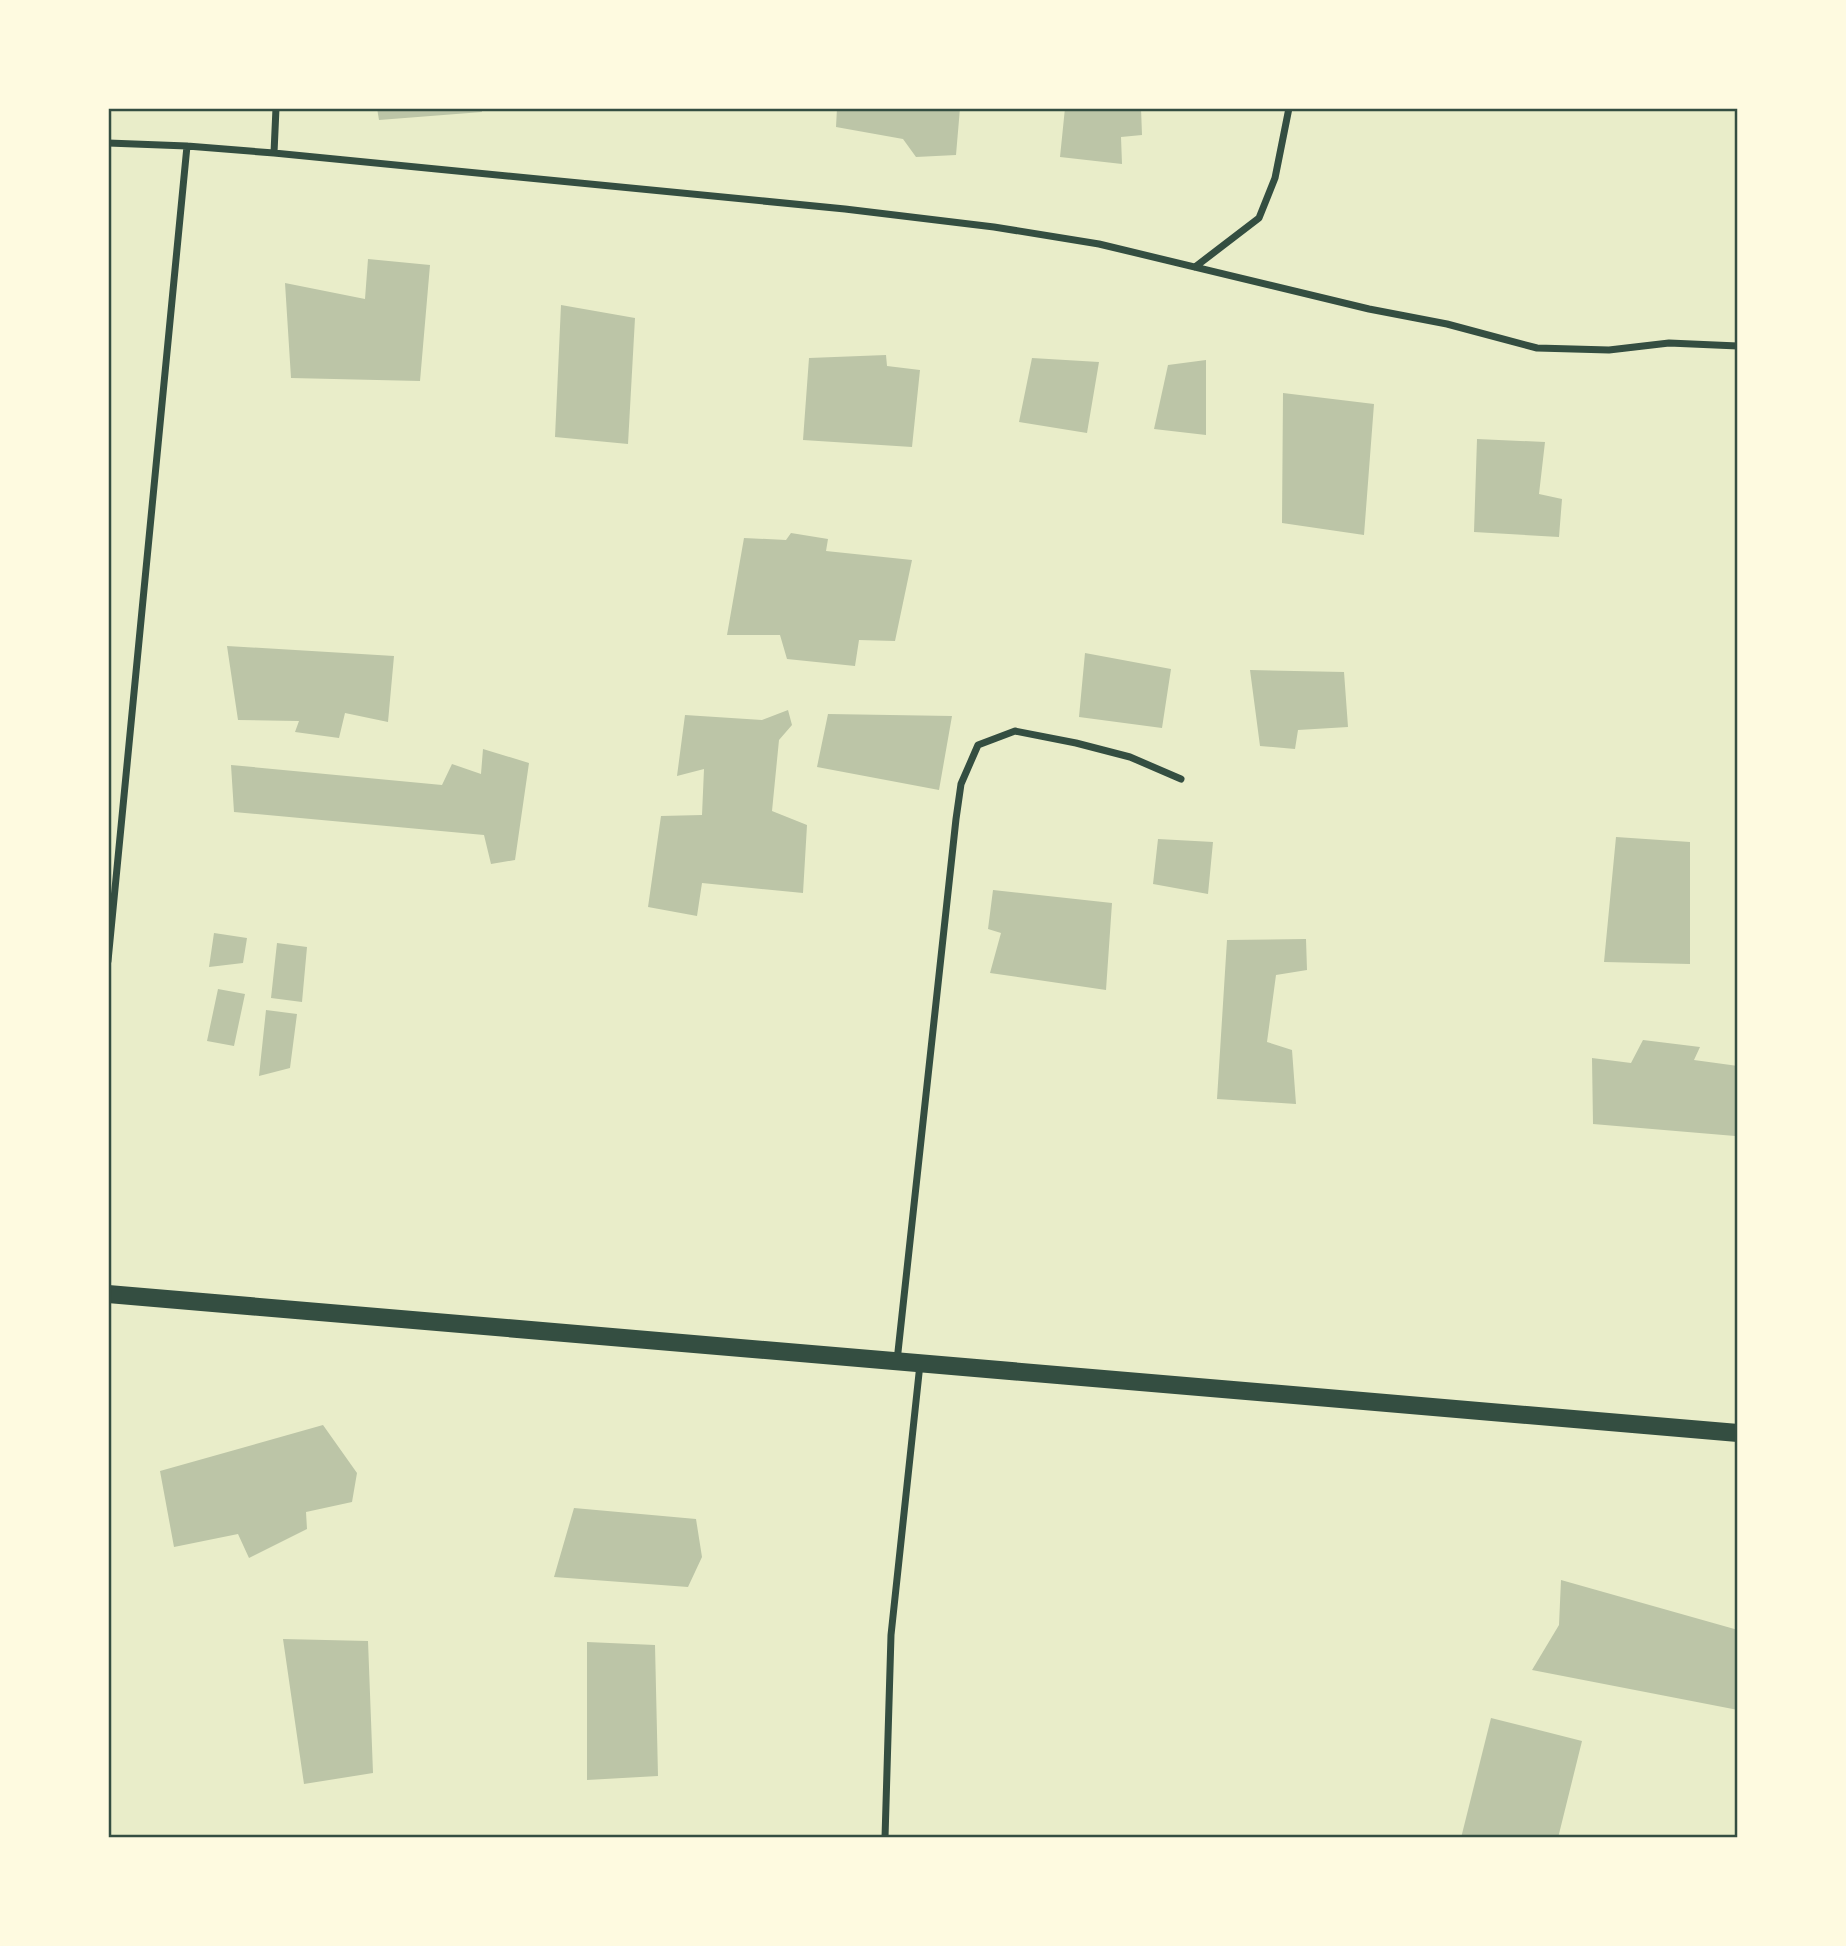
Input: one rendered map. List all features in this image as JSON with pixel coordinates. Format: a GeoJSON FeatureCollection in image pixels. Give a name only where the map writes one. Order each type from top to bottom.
{"type":"FeatureCollection","features":[{"type":"Feature","properties":{"kind":"main road"},"geometry":{"type":"LineString","coordinates":[[108,1294],[1738,1433]]}},
{"type":"Feature","properties":{"kind":"street"},"geometry":{"type":"LineString","coordinates":[[274,153],[276,108]]}},
{"type":"Feature","properties":{"kind":"street"},"geometry":{"type":"LineString","coordinates":[[1195,267],[1259,218],[1275,178],[1289,108]]}},
{"type":"Feature","properties":{"kind":"street"},"geometry":{"type":"LineString","coordinates":[[108,143],[274,153],[845,209],[994,227],[1099,244],[1369,309],[1447,324],[1537,348],[1609,350],[1669,343],[1738,345]]}},
{"type":"Feature","properties":{"kind":"street"},"geometry":{"type":"LineString","coordinates":[[108,961],[187,146]]}},
{"type":"Feature","properties":{"kind":"street"},"geometry":{"type":"LineString","coordinates":[[897,1361],[956,819],[961,784],[978,745],[1015,731],[1130,757],[1181,779]]}},
{"type":"Feature","properties":{"kind":"street"},"geometry":{"type":"LineString","coordinates":[[885,1838],[891,1635],[920,1363]]}},
{"type":"Feature","properties":{"kind":"building"},"geometry":{"type":"Polygon","coordinates":[[[377,108],[481,108],[482,112],[379,120],[377,108]]]}},
{"type":"Feature","properties":{"kind":"building"},"geometry":{"type":"Polygon","coordinates":[[[837,108],[960,108],[956,155],[916,157],[903,139],[836,127],[837,108]]]}},
{"type":"Feature","properties":{"kind":"building"},"geometry":{"type":"Polygon","coordinates":[[[1065,108],[1141,108],[1142,135],[1121,137],[1122,164],[1060,157],[1065,108]]]}},
{"type":"Feature","properties":{"kind":"building"},"geometry":{"type":"Polygon","coordinates":[[[368,259],[430,265],[420,381],[291,378],[285,283],[365,299],[368,259]]]}},
{"type":"Feature","properties":{"kind":"building"},"geometry":{"type":"Polygon","coordinates":[[[561,305],[635,318],[628,444],[555,437],[561,305]]]}},
{"type":"Feature","properties":{"kind":"building"},"geometry":{"type":"Polygon","coordinates":[[[886,355],[887,366],[920,370],[912,447],[803,440],[809,358],[886,355]]]}},
{"type":"Feature","properties":{"kind":"building"},"geometry":{"type":"Polygon","coordinates":[[[1032,358],[1099,362],[1087,433],[1019,422],[1032,358]]]}},
{"type":"Feature","properties":{"kind":"building"},"geometry":{"type":"Polygon","coordinates":[[[1206,360],[1206,435],[1154,429],[1168,365],[1206,360]]]}},
{"type":"Feature","properties":{"kind":"building"},"geometry":{"type":"Polygon","coordinates":[[[1283,393],[1374,404],[1364,535],[1282,523],[1283,393]]]}},
{"type":"Feature","properties":{"kind":"building"},"geometry":{"type":"Polygon","coordinates":[[[1477,439],[1545,442],[1539,494],[1562,499],[1559,537],[1474,532],[1477,439]]]}},
{"type":"Feature","properties":{"kind":"building"},"geometry":{"type":"Polygon","coordinates":[[[791,533],[828,539],[826,551],[912,560],[895,641],[859,640],[855,666],[787,659],[780,635],[727,635],[744,538],[786,540],[791,533]]]}},
{"type":"Feature","properties":{"kind":"building"},"geometry":{"type":"Polygon","coordinates":[[[227,646],[394,656],[388,722],[345,713],[339,738],[295,732],[299,721],[238,720],[227,646]]]}},
{"type":"Feature","properties":{"kind":"building"},"geometry":{"type":"Polygon","coordinates":[[[1085,653],[1171,669],[1162,728],[1079,717],[1085,653]]]}},
{"type":"Feature","properties":{"kind":"building"},"geometry":{"type":"Polygon","coordinates":[[[1250,670],[1344,672],[1348,727],[1298,730],[1295,749],[1260,746],[1250,670]]]}},
{"type":"Feature","properties":{"kind":"building"},"geometry":{"type":"Polygon","coordinates":[[[788,710],[792,725],[779,740],[772,811],[807,825],[803,893],[702,883],[697,916],[648,907],[661,816],[702,815],[704,769],[677,776],[685,715],[762,720],[788,710]]]}},
{"type":"Feature","properties":{"kind":"building"},"geometry":{"type":"Polygon","coordinates":[[[828,714],[952,716],[939,790],[817,767],[828,714]]]}},
{"type":"Feature","properties":{"kind":"building"},"geometry":{"type":"Polygon","coordinates":[[[483,749],[529,763],[515,860],[491,864],[484,835],[234,812],[231,765],[442,785],[452,764],[481,774],[483,749]]]}},
{"type":"Feature","properties":{"kind":"building"},"geometry":{"type":"Polygon","coordinates":[[[1616,837],[1690,842],[1690,964],[1604,962],[1616,837]]]}},
{"type":"Feature","properties":{"kind":"building"},"geometry":{"type":"Polygon","coordinates":[[[1158,839],[1213,842],[1208,894],[1153,884],[1158,839]]]}},
{"type":"Feature","properties":{"kind":"building"},"geometry":{"type":"Polygon","coordinates":[[[993,890],[1112,903],[1106,990],[990,973],[1001,933],[988,929],[993,890]]]}},
{"type":"Feature","properties":{"kind":"building"},"geometry":{"type":"Polygon","coordinates":[[[214,933],[247,938],[243,963],[209,967],[214,933]]]}},
{"type":"Feature","properties":{"kind":"building"},"geometry":{"type":"Polygon","coordinates":[[[1306,939],[1307,970],[1276,975],[1267,1042],[1292,1050],[1296,1104],[1217,1099],[1227,940],[1306,939]]]}},
{"type":"Feature","properties":{"kind":"building"},"geometry":{"type":"Polygon","coordinates":[[[277,943],[307,947],[302,1002],[271,998],[277,943]]]}},
{"type":"Feature","properties":{"kind":"building"},"geometry":{"type":"Polygon","coordinates":[[[218,989],[245,994],[234,1046],[207,1041],[218,989]]]}},
{"type":"Feature","properties":{"kind":"building"},"geometry":{"type":"Polygon","coordinates":[[[266,1010],[297,1014],[290,1068],[259,1076],[266,1010]]]}},
{"type":"Feature","properties":{"kind":"building"},"geometry":{"type":"Polygon","coordinates":[[[1643,1040],[1700,1047],[1694,1060],[1738,1066],[1735,1136],[1593,1124],[1592,1058],[1631,1063],[1643,1040]]]}},
{"type":"Feature","properties":{"kind":"building"},"geometry":{"type":"Polygon","coordinates":[[[323,1425],[357,1473],[352,1502],[306,1512],[307,1529],[249,1558],[238,1534],[174,1547],[160,1471],[323,1425]]]}},
{"type":"Feature","properties":{"kind":"building"},"geometry":{"type":"Polygon","coordinates":[[[574,1508],[696,1519],[702,1557],[688,1587],[554,1577],[574,1508]]]}},
{"type":"Feature","properties":{"kind":"building"},"geometry":{"type":"Polygon","coordinates":[[[1561,1580],[1738,1630],[1738,1710],[1532,1670],[1559,1625],[1561,1580]]]}},
{"type":"Feature","properties":{"kind":"building"},"geometry":{"type":"Polygon","coordinates":[[[283,1639],[368,1641],[373,1773],[304,1784],[283,1639]]]}},
{"type":"Feature","properties":{"kind":"building"},"geometry":{"type":"Polygon","coordinates":[[[587,1642],[655,1645],[658,1776],[587,1780],[587,1642]]]}},
{"type":"Feature","properties":{"kind":"building"},"geometry":{"type":"Polygon","coordinates":[[[1491,1718],[1582,1741],[1558,1838],[1461,1838],[1491,1718]]]}}]}
